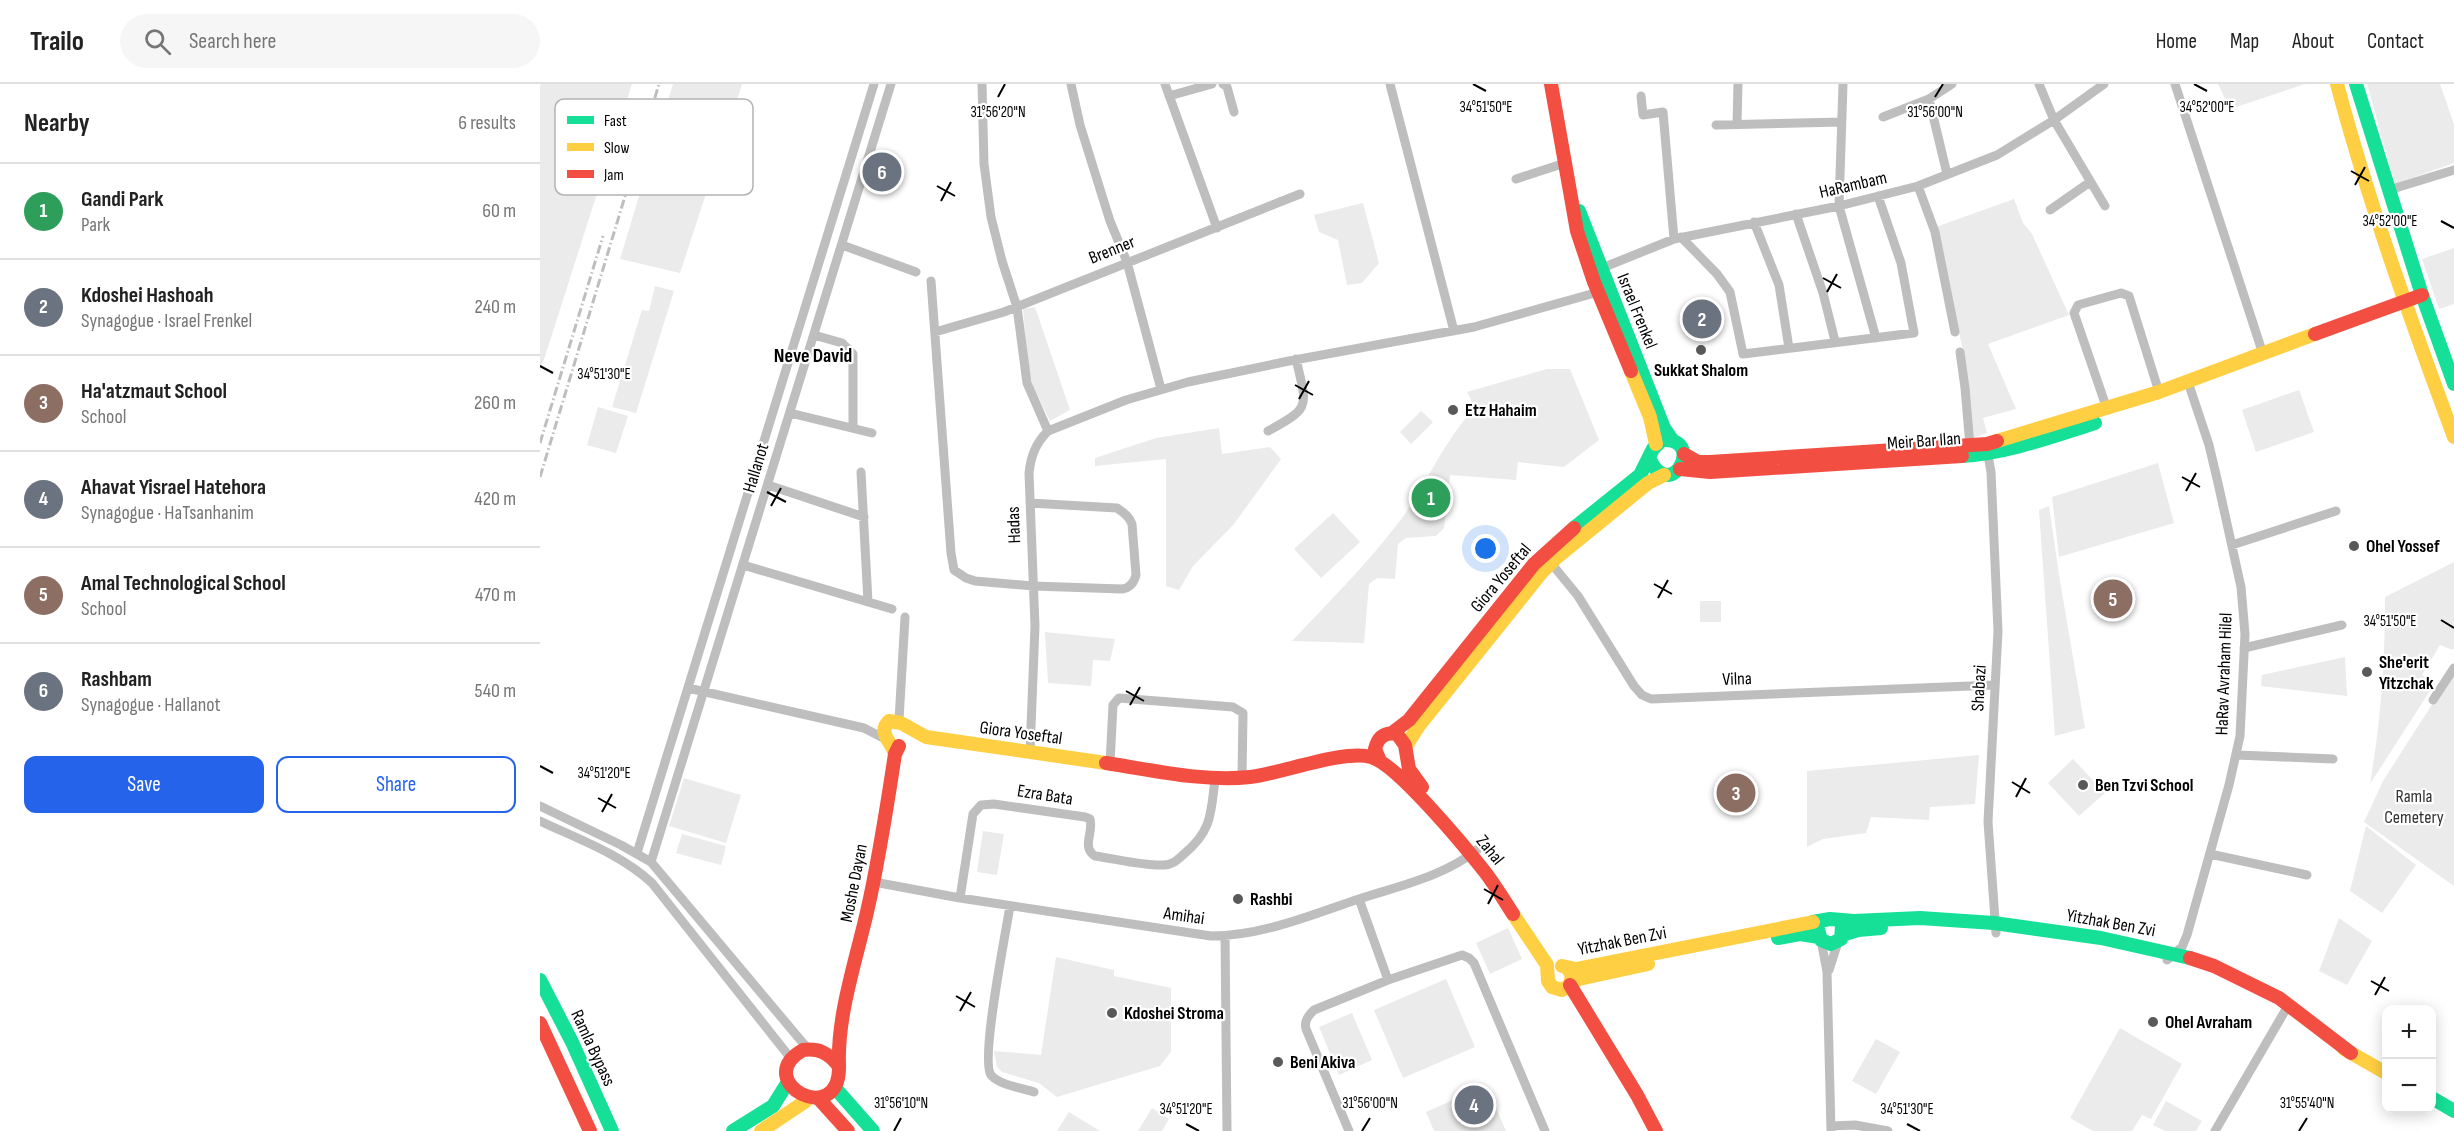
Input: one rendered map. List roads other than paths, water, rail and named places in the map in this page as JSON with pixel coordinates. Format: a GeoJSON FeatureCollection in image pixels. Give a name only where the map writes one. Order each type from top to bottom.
{"type":"FeatureCollection","features":[{"type":"Feature","properties":{"kind":"street","name":"HaIlanot"},"geometry":{"type":"LineString","coordinates":[[637,853],[874,84]]}},
{"type":"Feature","properties":{"kind":"street","name":"HaIlanot"},"geometry":{"type":"LineString","coordinates":[[651,862],[891,84]]}},
{"type":"Feature","properties":{"kind":"street"},"geometry":{"type":"LineString","coordinates":[[982,84],[984,164],[991,217],[1017,307],[1026,376],[1030,391],[1048,431],[1126,400],[1161,389],[1296,359],[1454,331],[1603,291]]}},
{"type":"Feature","properties":{"kind":"street"},"geometry":{"type":"LineString","coordinates":[[1071,84],[1092,165],[1110,222],[1127,262],[1161,389]]}},
{"type":"Feature","properties":{"kind":"street"},"geometry":{"type":"LineString","coordinates":[[1166,84],[1217,228]]}},
{"type":"Feature","properties":{"kind":"street"},"geometry":{"type":"LineString","coordinates":[[1169,96],[1212,84]]}},
{"type":"Feature","properties":{"kind":"street"},"geometry":{"type":"LineString","coordinates":[[1223,84],[1227,87],[1234,112]]}},
{"type":"Feature","properties":{"kind":"street"},"geometry":{"type":"LineString","coordinates":[[1390,84],[1454,331]]}},
{"type":"Feature","properties":{"kind":"street","name":"Israel Frenkel"},"geometry":{"type":"LineString","coordinates":[[1551,84],[1577,231],[1596,271],[1650,417],[1656,444]]}},
{"type":"Feature","properties":{"kind":"street"},"geometry":{"type":"LineString","coordinates":[[1737,124],[1738,84]]}},
{"type":"Feature","properties":{"kind":"street"},"geometry":{"type":"LineString","coordinates":[[1843,84],[1839,206],[1876,338]]}},
{"type":"Feature","properties":{"kind":"street"},"geometry":{"type":"LineString","coordinates":[[1883,117],[1929,99],[1952,84]]}},
{"type":"Feature","properties":{"kind":"street"},"geometry":{"type":"LineString","coordinates":[[2039,84],[2054,120],[2105,206]]}},
{"type":"Feature","properties":{"kind":"street","name":"HaRambam"},"geometry":{"type":"LineString","coordinates":[[1596,271],[1677,238],[1839,206],[1918,186],[1997,155],[2054,120],[2104,84]]}},
{"type":"Feature","properties":{"kind":"street"},"geometry":{"type":"LineString","coordinates":[[2175,84],[2263,354]]}},
{"type":"Feature","properties":{"kind":"street"},"geometry":{"type":"LineString","coordinates":[[2337,84],[2350,133],[2406,302],[2454,437]]}},
{"type":"Feature","properties":{"kind":"street"},"geometry":{"type":"LineString","coordinates":[[2356,84],[2422,295],[2454,384]]}},
{"type":"Feature","properties":{"kind":"street"},"geometry":{"type":"LineString","coordinates":[[1641,96],[1643,115],[1662,112],[1677,238],[1717,274],[1730,292],[1743,354],[1914,333],[1901,263],[1878,196]]}},
{"type":"Feature","properties":{"kind":"street"},"geometry":{"type":"LineString","coordinates":[[1929,99],[1947,174]]}},
{"type":"Feature","properties":{"kind":"street"},"geometry":{"type":"LineString","coordinates":[[1716,124],[1842,122]]}},
{"type":"Feature","properties":{"kind":"street"},"geometry":{"type":"LineString","coordinates":[[1516,179],[1565,163]]}},
{"type":"Feature","properties":{"kind":"street"},"geometry":{"type":"LineString","coordinates":[[2390,190],[2454,170]]}},
{"type":"Feature","properties":{"kind":"street"},"geometry":{"type":"LineString","coordinates":[[2050,210],[2090,182]]}},
{"type":"Feature","properties":{"kind":"street"},"geometry":{"type":"LineString","coordinates":[[1918,186],[1935,232],[1955,332]]}},
{"type":"Feature","properties":{"kind":"street","name":"Brenner"},"geometry":{"type":"LineString","coordinates":[[935,332],[1017,307],[1300,194]]}},
{"type":"Feature","properties":{"kind":"street"},"geometry":{"type":"LineString","coordinates":[[1796,214],[1823,293],[1835,341]]}},
{"type":"Feature","properties":{"kind":"street"},"geometry":{"type":"LineString","coordinates":[[1754,222],[1779,285],[1789,348]]}},
{"type":"Feature","properties":{"kind":"street"},"geometry":{"type":"LineString","coordinates":[[842,245],[916,272]]}},
{"type":"Feature","properties":{"kind":"street"},"geometry":{"type":"LineString","coordinates":[[931,280],[954,570],[966,578],[975,580],[1033,586],[1126,589],[1134,582],[1136,575],[1132,524],[1123,512],[1117,508],[1030,503]]}},
{"type":"Feature","properties":{"kind":"street","name":"Israel Frenkel"},"geometry":{"type":"LineString","coordinates":[[1603,291],[1664,428],[1672,441]]}},
{"type":"Feature","properties":{"kind":"street"},"geometry":{"type":"LineString","coordinates":[[2107,409],[2074,313],[2078,305],[2121,293],[2129,296],[2159,392]]}},
{"type":"Feature","properties":{"kind":"street","name":"Meir Bar Ilan"},"geometry":{"type":"LineString","coordinates":[[1684,454],[1698,462],[1710,462],[1970,446],[1987,449],[2159,392],[2422,295]]}},
{"type":"Feature","properties":{"kind":"street"},"geometry":{"type":"LineString","coordinates":[[814,334],[842,343],[853,354],[853,428]]}},
{"type":"Feature","properties":{"kind":"street"},"geometry":{"type":"LineString","coordinates":[[1960,352],[1970,446]]}},
{"type":"Feature","properties":{"kind":"street"},"geometry":{"type":"LineString","coordinates":[[1268,431],[1299,413],[1302,407],[1304,395],[1296,359]]}},
{"type":"Feature","properties":{"kind":"street","name":"HaRav Avraham Hilel"},"geometry":{"type":"LineString","coordinates":[[2171,956],[2182,947],[2187,935],[2236,755],[2241,725],[2244,648],[2241,587],[2209,445],[2188,381]]}},
{"type":"Feature","properties":{"kind":"street","name":"Meir Bar Ilan"},"geometry":{"type":"LineString","coordinates":[[1680,469],[1710,472],[1987,449],[2033,443],[2104,419],[2159,392]]}},
{"type":"Feature","properties":{"kind":"street"},"geometry":{"type":"LineString","coordinates":[[790,413],[872,433]]}},
{"type":"Feature","properties":{"kind":"street","name":"Hadas"},"geometry":{"type":"LineString","coordinates":[[1030,752],[1034,689],[1030,461],[1038,440],[1048,431]]}},
{"type":"Feature","properties":{"kind":"street"},"geometry":{"type":"LineString","coordinates":[[1667,440],[1672,441],[1678,444],[1684,454],[1684,459],[1680,469],[1675,473],[1664,475],[1655,470],[1650,460],[1652,448],[1667,440]]}},
{"type":"Feature","properties":{"kind":"street","name":"Shabazi"},"geometry":{"type":"LineString","coordinates":[[1987,449],[1991,472],[1998,631],[1988,822],[1995,928]]}},
{"type":"Feature","properties":{"kind":"street","name":"Giora Yoseftal"},"geometry":{"type":"LineString","coordinates":[[1322,761],[1388,734],[1409,720],[1534,564],[1640,475],[1650,460]]}},
{"type":"Feature","properties":{"kind":"street"},"geometry":{"type":"LineString","coordinates":[[861,472],[868,602]]}},
{"type":"Feature","properties":{"kind":"street","name":"Giora Yoseftal"},"geometry":{"type":"LineString","coordinates":[[1406,749],[1418,727],[1514,604],[1551,563],[1648,483],[1664,475]]}},
{"type":"Feature","properties":{"kind":"street"},"geometry":{"type":"LineString","coordinates":[[768,485],[864,517]]}},
{"type":"Feature","properties":{"kind":"street"},"geometry":{"type":"LineString","coordinates":[[2232,545],[2336,511]]}},
{"type":"Feature","properties":{"kind":"street","name":"Vilna"},"geometry":{"type":"LineString","coordinates":[[1551,563],[1578,596],[1634,686],[1642,695],[1651,699],[1995,685]]}},
{"type":"Feature","properties":{"kind":"street"},"geometry":{"type":"LineString","coordinates":[[743,565],[892,609]]}},
{"type":"Feature","properties":{"kind":"street"},"geometry":{"type":"LineString","coordinates":[[896,744],[884,734],[897,722],[905,617]]}},
{"type":"Feature","properties":{"kind":"street"},"geometry":{"type":"LineString","coordinates":[[2244,648],[2342,625]]}},
{"type":"Feature","properties":{"kind":"street"},"geometry":{"type":"LineString","coordinates":[[2433,700],[2454,668]]}},
{"type":"Feature","properties":{"kind":"street"},"geometry":{"type":"LineString","coordinates":[[688,688],[864,728],[896,744]]}},
{"type":"Feature","properties":{"kind":"street"},"geometry":{"type":"LineString","coordinates":[[1110,764],[1113,705],[1119,698],[1233,707],[1243,713],[1242,778]]}},
{"type":"Feature","properties":{"kind":"street"},"geometry":{"type":"LineString","coordinates":[[864,728],[897,722],[908,729],[896,744]]}},
{"type":"Feature","properties":{"kind":"street","name":"Giora Yoseftal"},"geometry":{"type":"LineString","coordinates":[[897,722],[926,737],[1215,779],[1242,778],[1363,755],[1383,762]]}},
{"type":"Feature","properties":{"kind":"street"},"geometry":{"type":"LineString","coordinates":[[1388,734],[1402,738],[1406,749],[1401,761],[1396,764],[1383,762],[1375,749],[1378,739],[1388,734]]}},
{"type":"Feature","properties":{"kind":"street","name":"Giora Yoseftal"},"geometry":{"type":"LineString","coordinates":[[896,744],[926,737]]}},
{"type":"Feature","properties":{"kind":"street","name":"Moshe Dayan"},"geometry":{"type":"LineString","coordinates":[[838,1065],[844,1018],[874,882],[896,744]]}},
{"type":"Feature","properties":{"kind":"street","name":"Zahal"},"geometry":{"type":"LineString","coordinates":[[1406,749],[1407,764],[1416,779],[1518,903],[1559,970]]}},
{"type":"Feature","properties":{"kind":"street"},"geometry":{"type":"LineString","coordinates":[[2236,755],[2332,759]]}},
{"type":"Feature","properties":{"kind":"street"},"geometry":{"type":"LineString","coordinates":[[666,761],[682,765]]}},
{"type":"Feature","properties":{"kind":"street","name":"Zahal"},"geometry":{"type":"LineString","coordinates":[[1383,762],[1409,785],[1474,852]]}},
{"type":"Feature","properties":{"kind":"street","name":"Ezra Bata"},"geometry":{"type":"LineString","coordinates":[[960,898],[973,814],[981,805],[994,804],[1085,817],[1090,819],[1092,825],[1088,848],[1090,853],[1095,856],[1162,865],[1175,862],[1198,843],[1203,835],[1210,813],[1215,779]]}},
{"type":"Feature","properties":{"kind":"street"},"geometry":{"type":"LineString","coordinates":[[540,806],[651,862],[815,1049],[834,1058],[838,1065],[839,1082],[836,1089],[760,1131]]}},
{"type":"Feature","properties":{"kind":"street"},"geometry":{"type":"LineString","coordinates":[[540,821],[615,857],[639,871],[652,883],[792,1060]]}},
{"type":"Feature","properties":{"kind":"street","name":"Amihai"},"geometry":{"type":"LineString","coordinates":[[874,882],[1010,906],[1187,933],[1225,936],[1261,932],[1359,899],[1443,870],[1474,852]]}},
{"type":"Feature","properties":{"kind":"street"},"geometry":{"type":"LineString","coordinates":[[2210,854],[2307,875]]}},
{"type":"Feature","properties":{"kind":"street"},"geometry":{"type":"LineString","coordinates":[[1359,899],[1388,980]]}},
{"type":"Feature","properties":{"kind":"street"},"geometry":{"type":"LineString","coordinates":[[1010,906],[989,1041],[988,1066],[991,1074],[997,1080],[1034,1092]]}},
{"type":"Feature","properties":{"kind":"street","name":"Yitzhak Ben Zvi"},"geometry":{"type":"LineString","coordinates":[[1559,970],[1576,969],[1830,920],[1920,918],[1995,928],[2099,947],[2171,956],[2287,1008],[2351,1053],[2382,1071]]}},
{"type":"Feature","properties":{"kind":"street"},"geometry":{"type":"LineString","coordinates":[[1827,978],[1842,927],[1830,920],[1818,929],[1827,978],[1831,1129],[1855,1125],[1888,1131]]}},
{"type":"Feature","properties":{"kind":"street","name":"Yitzhak Ben Zvi"},"geometry":{"type":"LineString","coordinates":[[1840,938],[1872,928],[1995,928]]}},
{"type":"Feature","properties":{"kind":"street","name":"Yitzhak Ben Zvi"},"geometry":{"type":"LineString","coordinates":[[1568,986],[1579,979],[1649,963],[1789,936],[1800,934],[1820,939]]}},
{"type":"Feature","properties":{"kind":"street"},"geometry":{"type":"LineString","coordinates":[[1225,936],[1227,1131]]}},
{"type":"Feature","properties":{"kind":"street"},"geometry":{"type":"LineString","coordinates":[[1820,939],[1828,944],[1840,938]]}},
{"type":"Feature","properties":{"kind":"street"},"geometry":{"type":"LineString","coordinates":[[1349,1131],[1305,1023],[1314,1010],[1388,980],[1462,955],[1469,957],[1474,963],[1545,1131]]}},
{"type":"Feature","properties":{"kind":"street"},"geometry":{"type":"LineString","coordinates":[[1568,986],[1555,989],[1550,984],[1559,970],[1572,975],[1568,986],[1647,1131]]}},
{"type":"Feature","properties":{"kind":"street","name":"Ramla Bypass"},"geometry":{"type":"LineString","coordinates":[[540,980],[572,1042],[612,1131]]}},
{"type":"Feature","properties":{"kind":"street"},"geometry":{"type":"LineString","coordinates":[[1568,986],[1632,1086],[1656,1131]]}},
{"type":"Feature","properties":{"kind":"street"},"geometry":{"type":"LineString","coordinates":[[2215,1131],[2287,1008]]}},
{"type":"Feature","properties":{"kind":"street","name":"Moshe Dayan"},"geometry":{"type":"LineString","coordinates":[[815,1049],[831,1041],[844,1018]]}},
{"type":"Feature","properties":{"kind":"street","name":"Ramla Bypass"},"geometry":{"type":"LineString","coordinates":[[540,1023],[590,1131]]}},
{"type":"Feature","properties":{"kind":"street"},"geometry":{"type":"LineString","coordinates":[[733,1131],[758,1117],[779,1101],[788,1082],[788,1067],[792,1060],[802,1051],[815,1049]]}},
{"type":"Feature","properties":{"kind":"street"},"geometry":{"type":"LineString","coordinates":[[788,1082],[795,1094],[813,1100],[848,1131]]}},
{"type":"Feature","properties":{"kind":"street"},"geometry":{"type":"LineString","coordinates":[[836,1089],[873,1131]]}},
{"type":"Feature","properties":{"kind":"street"},"geometry":{"type":"LineString","coordinates":[[2436,1100],[2454,1111]]}},
{"type":"Feature","properties":{"kind":"railway"},"geometry":{"type":"LineString","coordinates":[[654,99],[659,84]]}},
{"type":"Feature","properties":{"kind":"railway"},"geometry":{"type":"LineString","coordinates":[[540,477],[625,195]]}},
{"type":"Feature","properties":{"kind":"railway"},"geometry":{"type":"LineString","coordinates":[[540,443],[603,236]]}},
{"type":"Feature","properties":{"kind":"place","name":"Rashbam"},"geometry":{"type":"Point","coordinates":[882,172]}},
{"type":"Feature","properties":{"kind":"place","name":"Kdoshei Hashoah"},"geometry":{"type":"Point","coordinates":[1702,319]}},
{"type":"Feature","properties":{"kind":"place","name":"Sukkat Shalom"},"geometry":{"type":"Point","coordinates":[1701,350]}},
{"type":"Feature","properties":{"kind":"place","name":"Etz Hahaim"},"geometry":{"type":"Point","coordinates":[1453,410]}},
{"type":"Feature","properties":{"kind":"place","name":"Gandi Park"},"geometry":{"type":"Point","coordinates":[1431,498]}},
{"type":"Feature","properties":{"kind":"place","name":"Ohel Yossef"},"geometry":{"type":"Point","coordinates":[2354,546]}},
{"type":"Feature","properties":{"kind":"place","name":"Amal Technological School"},"geometry":{"type":"Point","coordinates":[2113,599]}},
{"type":"Feature","properties":{"kind":"place","name":"She'erit Yitzchak"},"geometry":{"type":"Point","coordinates":[2367,672]}},
{"type":"Feature","properties":{"kind":"place","name":"Ben Tzvi School"},"geometry":{"type":"Point","coordinates":[2083,785]}},
{"type":"Feature","properties":{"kind":"place","name":"Ha'atzmaut School"},"geometry":{"type":"Point","coordinates":[1736,793]}},
{"type":"Feature","properties":{"kind":"place","name":"Rashbi"},"geometry":{"type":"Point","coordinates":[1238,899]}},
{"type":"Feature","properties":{"kind":"place","name":"Kdoshei Stroma"},"geometry":{"type":"Point","coordinates":[1112,1013]}},
{"type":"Feature","properties":{"kind":"place","name":"Ohel Avraham"},"geometry":{"type":"Point","coordinates":[2153,1022]}},
{"type":"Feature","properties":{"kind":"place","name":"Beni Akiva"},"geometry":{"type":"Point","coordinates":[1278,1062]}},
{"type":"Feature","properties":{"kind":"place","name":"Ahavat Yisrael Hatehora"},"geometry":{"type":"Point","coordinates":[1474,1105]}},
{"type":"Feature","properties":{"kind":"district","name":"Neve David"},"geometry":{"type":"Point","coordinates":[813,356]}},
{"type":"Feature","properties":{"kind":"park label","name":"Ramla Cemetery"},"geometry":{"type":"Point","coordinates":[2414,806]}}]}
